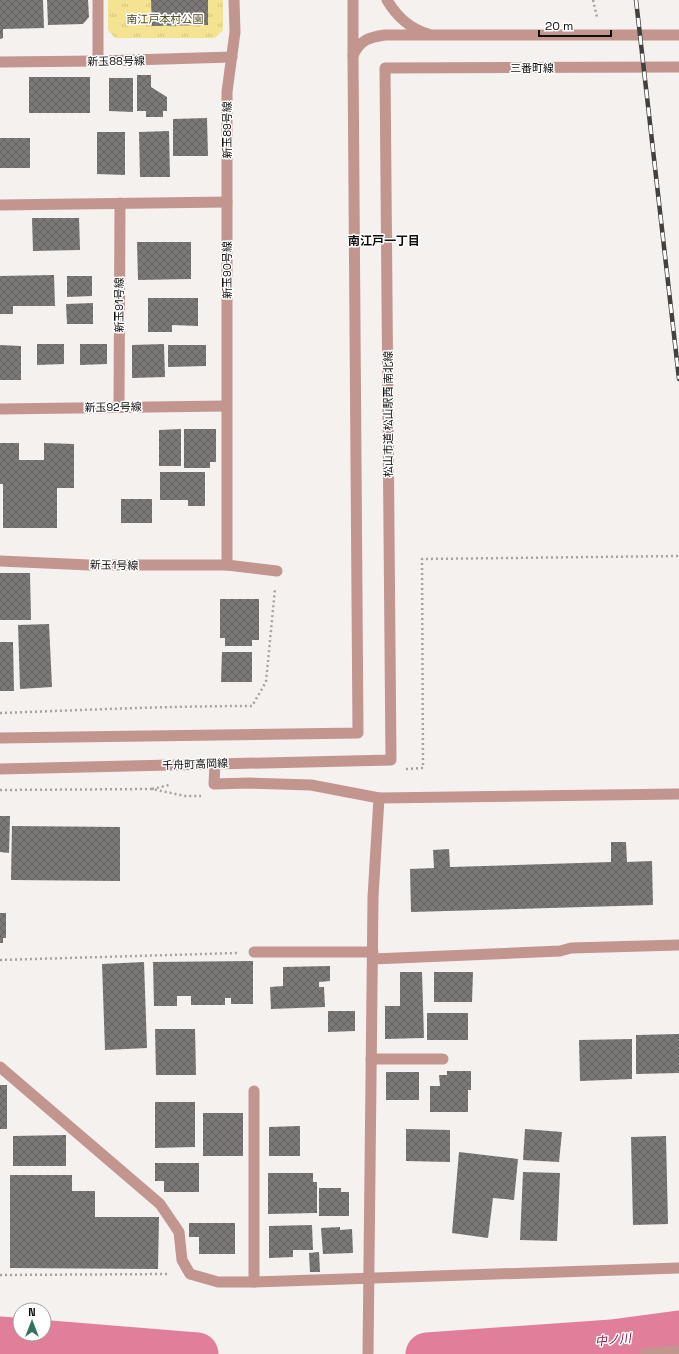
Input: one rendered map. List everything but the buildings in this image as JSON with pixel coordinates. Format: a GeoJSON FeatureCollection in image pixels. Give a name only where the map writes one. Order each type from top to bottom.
{"type":"FeatureCollection","features":[{"type":"Feature","properties":{"kind":"street"},"geometry":{"type":"LineString","coordinates":[[98,0],[98,61]]}},
{"type":"Feature","properties":{"kind":"street","name":"新玉89号線"},"geometry":{"type":"LineString","coordinates":[[227,202],[227,92],[235,32],[234,0]]}},
{"type":"Feature","properties":{"kind":"street"},"geometry":{"type":"LineString","coordinates":[[0,738],[358,733],[353,0]]}},
{"type":"Feature","properties":{"kind":"street"},"geometry":{"type":"LineString","coordinates":[[387,0],[402,20],[414,30],[431,35]]}},
{"type":"Feature","properties":{"kind":"street"},"geometry":{"type":"LineString","coordinates":[[354,56],[358,46],[366,38],[385,35],[679,35]]}},
{"type":"Feature","properties":{"kind":"street","name":"新玉88号線"},"geometry":{"type":"LineString","coordinates":[[0,62],[232,57]]}},
{"type":"Feature","properties":{"kind":"street","name":"三番町線"},"geometry":{"type":"LineString","coordinates":[[385,68],[679,68]]}},
{"type":"Feature","properties":{"kind":"street","name":"松山市道 松山駅西 南北線"},"geometry":{"type":"LineString","coordinates":[[385,68],[391,760]]}},
{"type":"Feature","properties":{"kind":"street"},"geometry":{"type":"LineString","coordinates":[[0,204],[227,202]]}},
{"type":"Feature","properties":{"kind":"street","name":"新玉90号線"},"geometry":{"type":"LineString","coordinates":[[227,202],[227,565]]}},
{"type":"Feature","properties":{"kind":"street","name":"新玉91号線"},"geometry":{"type":"LineString","coordinates":[[119,407],[120,203]]}},
{"type":"Feature","properties":{"kind":"street","name":"新玉92号線"},"geometry":{"type":"LineString","coordinates":[[0,409],[226,406]]}},
{"type":"Feature","properties":{"kind":"street","name":"新玉1号線"},"geometry":{"type":"LineString","coordinates":[[0,561],[89,565],[227,565],[277,571]]}},
{"type":"Feature","properties":{"kind":"street","name":"千舟町高岡線"},"geometry":{"type":"LineString","coordinates":[[0,769],[391,760]]}},
{"type":"Feature","properties":{"kind":"street"},"geometry":{"type":"LineString","coordinates":[[215,763],[214,784],[249,783],[311,785],[379,798],[679,794]]}},
{"type":"Feature","properties":{"kind":"street"},"geometry":{"type":"LineString","coordinates":[[368,1350],[373,897],[379,798]]}},
{"type":"Feature","properties":{"kind":"street"},"geometry":{"type":"LineString","coordinates":[[254,952],[372,956],[560,951],[571,948],[679,945]]}},
{"type":"Feature","properties":{"kind":"street"},"geometry":{"type":"LineString","coordinates":[[371,1059],[443,1059]]}},
{"type":"Feature","properties":{"kind":"street"},"geometry":{"type":"LineString","coordinates":[[0,1067],[160,1204],[180,1232],[182,1260],[190,1274],[218,1282],[254,1282],[368,1277],[679,1268]]}},
{"type":"Feature","properties":{"kind":"street"},"geometry":{"type":"LineString","coordinates":[[254,1091],[254,1282]]}},
{"type":"Feature","properties":{"kind":"street"},"geometry":{"type":"LineString","coordinates":[[645,1354],[679,1351]]}},
{"type":"Feature","properties":{"kind":"path"},"geometry":{"type":"LineString","coordinates":[[593,0],[597,17]]}},
{"type":"Feature","properties":{"kind":"path"},"geometry":{"type":"LineString","coordinates":[[399,769],[423,768],[422,559],[679,556]]}},
{"type":"Feature","properties":{"kind":"path"},"geometry":{"type":"LineString","coordinates":[[0,712],[144,709],[176,706],[252,706],[266,682],[277,571]]}},
{"type":"Feature","properties":{"kind":"path"},"geometry":{"type":"LineString","coordinates":[[152,789],[173,783]]}},
{"type":"Feature","properties":{"kind":"path"},"geometry":{"type":"LineString","coordinates":[[0,790],[152,789],[185,796],[208,796]]}},
{"type":"Feature","properties":{"kind":"path"},"geometry":{"type":"LineString","coordinates":[[0,960],[254,952]]}},
{"type":"Feature","properties":{"kind":"path"},"geometry":{"type":"LineString","coordinates":[[0,1275],[190,1274]]}},
{"type":"Feature","properties":{"kind":"green space","name":"南江戸本村公園"},"geometry":{"type":"Polygon","coordinates":[[[108,0],[223,0],[223,30],[215,38],[115,38],[108,30],[108,0]]]}},
{"type":"Feature","properties":{"kind":"waterway","name":"中ノ川"},"geometry":{"type":"LineString","coordinates":[[427,1354],[612,1341],[679,1332]]}},
{"type":"Feature","properties":{"kind":"waterway","name":"中ノ川"},"geometry":{"type":"LineString","coordinates":[[0,1338],[197,1354]]}},
{"type":"Feature","properties":{"kind":"railway"},"geometry":{"type":"LineString","coordinates":[[636,0],[679,379]]}},
{"type":"Feature","properties":{"kind":"district","name":"南江戸一丁目"},"geometry":{"type":"Point","coordinates":[384,241]}}]}
